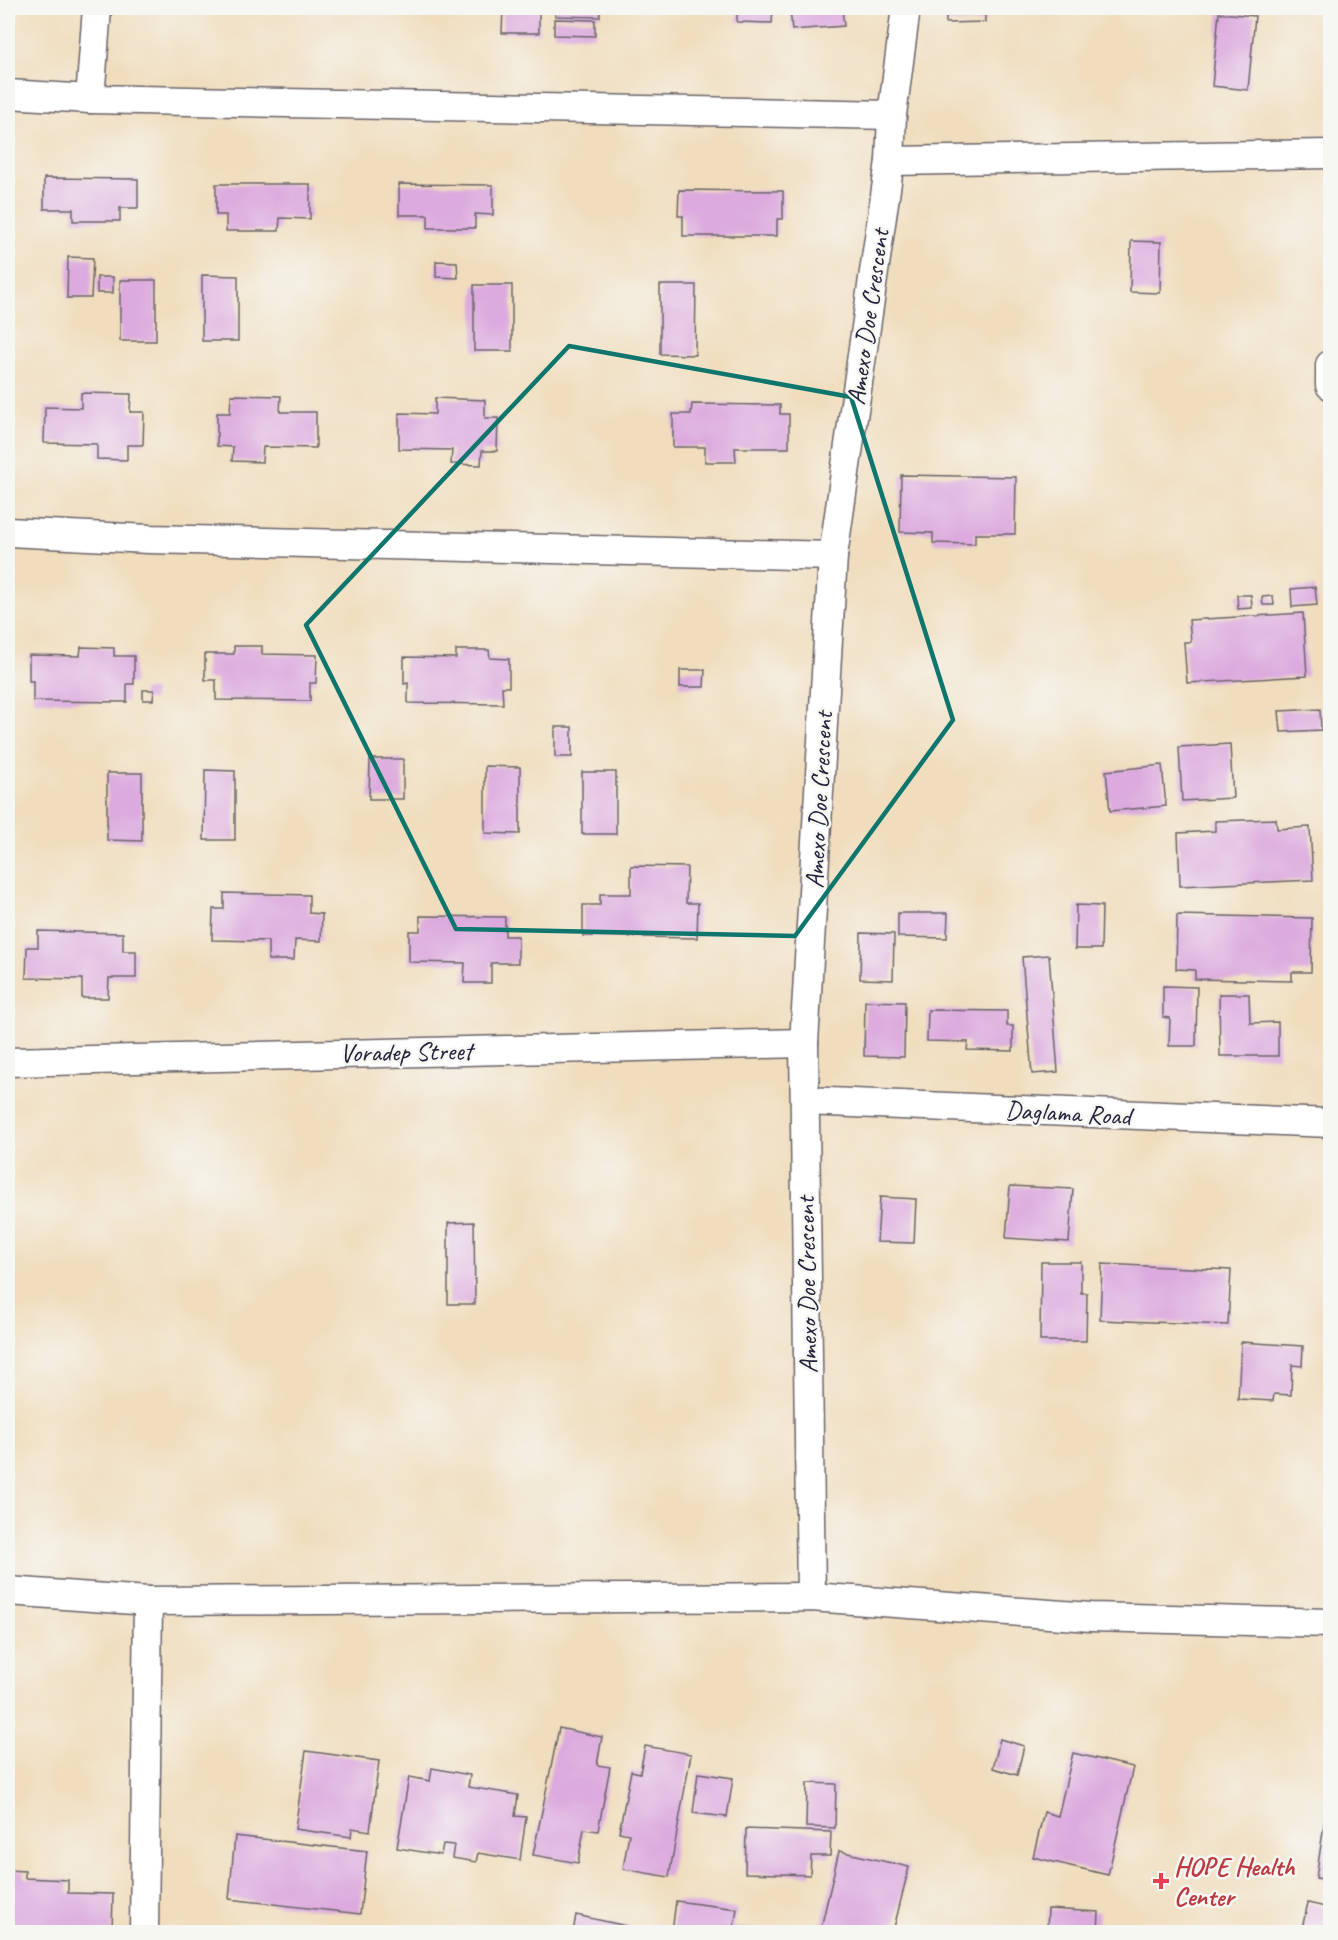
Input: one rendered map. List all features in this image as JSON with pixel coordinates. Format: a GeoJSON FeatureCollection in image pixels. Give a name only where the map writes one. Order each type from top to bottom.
{"type":"FeatureCollection","features":[{"type":"Feature","properties":{"kind":"street"},"geometry":{"type":"LineString","coordinates":[[90,99],[97,8]]}},
{"type":"Feature","properties":{"kind":"street","name":"Amexo Doe Crescent"},"geometry":{"type":"LineString","coordinates":[[811,1597],[804,1042],[833,556],[890,161],[892,115],[906,8]]}},
{"type":"Feature","properties":{"kind":"street"},"geometry":{"type":"LineString","coordinates":[[8,94],[90,99],[892,115]]}},
{"type":"Feature","properties":{"kind":"street"},"geometry":{"type":"LineString","coordinates":[[890,161],[1330,154]]}},
{"type":"Feature","properties":{"kind":"street"},"geometry":{"type":"LineString","coordinates":[[1330,365],[1330,385]]}},
{"type":"Feature","properties":{"kind":"street"},"geometry":{"type":"LineString","coordinates":[[8,532],[149,539],[833,556]]}},
{"type":"Feature","properties":{"kind":"street","name":"Voradep Street"},"geometry":{"type":"LineString","coordinates":[[8,1062],[804,1042]]}},
{"type":"Feature","properties":{"kind":"street","name":"Daglama Road"},"geometry":{"type":"LineString","coordinates":[[805,1101],[1330,1123]]}},
{"type":"Feature","properties":{"kind":"street"},"geometry":{"type":"LineString","coordinates":[[8,1591],[148,1601],[811,1597],[1091,1617],[1330,1623]]}},
{"type":"Feature","properties":{"kind":"street"},"geometry":{"type":"LineString","coordinates":[[144,1932],[148,1601]]}},
{"type":"Feature","properties":{"kind":"highlighted area"},"geometry":{"type":"Polygon","coordinates":[[[569,346],[851,397],[953,720],[795,936],[456,929],[306,625],[569,346]]]}},
{"type":"Feature","properties":{"kind":"building"},"geometry":{"type":"Polygon","coordinates":[[[503,8],[539,8],[539,33],[502,33],[503,8]]]}},
{"type":"Feature","properties":{"kind":"building"},"geometry":{"type":"Polygon","coordinates":[[[555,8],[600,8],[600,17],[555,16],[555,8]]]}},
{"type":"Feature","properties":{"kind":"building"},"geometry":{"type":"Polygon","coordinates":[[[737,8],[773,8],[772,23],[737,22],[737,8]]]}},
{"type":"Feature","properties":{"kind":"building"},"geometry":{"type":"Polygon","coordinates":[[[790,8],[842,8],[844,26],[792,30],[790,8]]]}},
{"type":"Feature","properties":{"kind":"building"},"geometry":{"type":"Polygon","coordinates":[[[946,8],[985,8],[985,22],[946,23],[946,8]]]}},
{"type":"Feature","properties":{"kind":"building"},"geometry":{"type":"Polygon","coordinates":[[[1219,13],[1255,16],[1248,90],[1212,86],[1219,13]]]}},
{"type":"Feature","properties":{"kind":"building"},"geometry":{"type":"Polygon","coordinates":[[[554,19],[595,20],[595,36],[554,35],[554,19]]]}},
{"type":"Feature","properties":{"kind":"building"},"geometry":{"type":"Polygon","coordinates":[[[44,178],[138,179],[138,208],[120,208],[120,221],[73,221],[73,209],[44,209],[44,178]]]}},
{"type":"Feature","properties":{"kind":"building"},"geometry":{"type":"Polygon","coordinates":[[[216,184],[310,184],[310,219],[280,218],[279,231],[226,231],[226,215],[216,215],[216,184]]]}},
{"type":"Feature","properties":{"kind":"building"},"geometry":{"type":"Polygon","coordinates":[[[399,184],[493,185],[493,215],[475,214],[475,228],[428,228],[428,215],[399,215],[399,184]]]}},
{"type":"Feature","properties":{"kind":"building"},"geometry":{"type":"Polygon","coordinates":[[[679,190],[783,191],[783,219],[777,219],[777,236],[683,236],[683,216],[678,216],[679,190]]]}},
{"type":"Feature","properties":{"kind":"building"},"geometry":{"type":"Polygon","coordinates":[[[1131,241],[1161,242],[1160,293],[1130,292],[1131,241]]]}},
{"type":"Feature","properties":{"kind":"building"},"geometry":{"type":"Polygon","coordinates":[[[68,257],[93,258],[91,298],[67,298],[68,257]]]}},
{"type":"Feature","properties":{"kind":"building"},"geometry":{"type":"Polygon","coordinates":[[[436,261],[457,262],[458,278],[436,277],[436,261]]]}},
{"type":"Feature","properties":{"kind":"building"},"geometry":{"type":"Polygon","coordinates":[[[202,275],[238,276],[238,341],[202,341],[202,275]]]}},
{"type":"Feature","properties":{"kind":"building"},"geometry":{"type":"Polygon","coordinates":[[[97,277],[113,277],[113,293],[97,293],[97,277]]]}},
{"type":"Feature","properties":{"kind":"building"},"geometry":{"type":"Polygon","coordinates":[[[120,280],[156,280],[156,341],[120,341],[120,280]]]}},
{"type":"Feature","properties":{"kind":"building"},"geometry":{"type":"Polygon","coordinates":[[[474,285],[512,285],[512,351],[474,351],[474,285]]]}},
{"type":"Feature","properties":{"kind":"building"},"geometry":{"type":"Polygon","coordinates":[[[660,285],[696,285],[695,355],[660,354],[660,285]]]}},
{"type":"Feature","properties":{"kind":"building"},"geometry":{"type":"Polygon","coordinates":[[[81,393],[131,394],[130,412],[144,412],[143,445],[127,445],[127,460],[97,459],[97,444],[44,443],[45,407],[81,408],[81,393]]]}},
{"type":"Feature","properties":{"kind":"building"},"geometry":{"type":"Polygon","coordinates":[[[231,395],[281,396],[280,412],[316,412],[316,448],[263,447],[262,462],[232,461],[233,447],[217,446],[217,413],[230,413],[231,395]]]}},
{"type":"Feature","properties":{"kind":"building"},"geometry":{"type":"Polygon","coordinates":[[[435,398],[485,400],[485,418],[498,418],[497,451],[482,451],[481,465],[451,464],[452,450],[399,449],[399,413],[435,414],[435,398]]]}},
{"type":"Feature","properties":{"kind":"building"},"geometry":{"type":"Polygon","coordinates":[[[692,404],[780,405],[780,414],[789,414],[789,448],[735,448],[736,462],[705,462],[705,447],[673,447],[673,414],[691,414],[692,404]]]}},
{"type":"Feature","properties":{"kind":"building"},"geometry":{"type":"Polygon","coordinates":[[[901,475],[1016,477],[1015,534],[975,534],[975,544],[933,543],[933,533],[900,532],[901,475]]]}},
{"type":"Feature","properties":{"kind":"building"},"geometry":{"type":"Polygon","coordinates":[[[1315,587],[1317,605],[1292,607],[1291,589],[1315,587]]]}},
{"type":"Feature","properties":{"kind":"building"},"geometry":{"type":"Polygon","coordinates":[[[1237,595],[1251,595],[1252,608],[1238,609],[1237,595]]]}},
{"type":"Feature","properties":{"kind":"building"},"geometry":{"type":"Polygon","coordinates":[[[1273,596],[1274,605],[1263,605],[1262,597],[1273,596]]]}},
{"type":"Feature","properties":{"kind":"building"},"geometry":{"type":"Polygon","coordinates":[[[1303,613],[1307,676],[1187,683],[1184,642],[1191,642],[1189,620],[1303,613]]]}},
{"type":"Feature","properties":{"kind":"building"},"geometry":{"type":"Polygon","coordinates":[[[234,646],[262,646],[262,654],[317,655],[316,683],[310,683],[310,701],[216,700],[216,680],[205,680],[205,654],[234,654],[234,646]]]}},
{"type":"Feature","properties":{"kind":"building"},"geometry":{"type":"Polygon","coordinates":[[[81,647],[114,648],[114,656],[134,656],[134,684],[127,684],[127,702],[33,701],[33,681],[29,681],[29,655],[80,656],[81,647]]]}},
{"type":"Feature","properties":{"kind":"building"},"geometry":{"type":"Polygon","coordinates":[[[456,650],[489,650],[490,658],[509,659],[509,687],[502,687],[503,704],[408,703],[408,683],[404,684],[404,657],[456,658],[456,650]]]}},
{"type":"Feature","properties":{"kind":"building"},"geometry":{"type":"Polygon","coordinates":[[[680,670],[705,670],[704,687],[680,687],[680,670]]]}},
{"type":"Feature","properties":{"kind":"building"},"geometry":{"type":"Polygon","coordinates":[[[143,690],[154,690],[153,700],[143,700],[143,690]]]}},
{"type":"Feature","properties":{"kind":"building"},"geometry":{"type":"Polygon","coordinates":[[[1320,709],[1321,730],[1281,732],[1279,711],[1320,709]]]}},
{"type":"Feature","properties":{"kind":"building"},"geometry":{"type":"Polygon","coordinates":[[[555,727],[572,727],[572,757],[555,757],[555,727]]]}},
{"type":"Feature","properties":{"kind":"building"},"geometry":{"type":"Polygon","coordinates":[[[1230,744],[1233,798],[1182,801],[1179,747],[1230,744]]]}},
{"type":"Feature","properties":{"kind":"building"},"geometry":{"type":"Polygon","coordinates":[[[370,759],[403,759],[403,799],[369,799],[370,759]]]}},
{"type":"Feature","properties":{"kind":"building"},"geometry":{"type":"Polygon","coordinates":[[[1162,765],[1166,806],[1110,811],[1106,771],[1162,765]]]}},
{"type":"Feature","properties":{"kind":"building"},"geometry":{"type":"Polygon","coordinates":[[[485,766],[520,767],[520,834],[485,833],[485,766]]]}},
{"type":"Feature","properties":{"kind":"building"},"geometry":{"type":"Polygon","coordinates":[[[205,770],[235,771],[235,840],[204,840],[205,770]]]}},
{"type":"Feature","properties":{"kind":"building"},"geometry":{"type":"Polygon","coordinates":[[[582,772],[616,772],[616,834],[582,834],[582,772]]]}},
{"type":"Feature","properties":{"kind":"building"},"geometry":{"type":"Polygon","coordinates":[[[107,773],[142,773],[142,841],[107,840],[107,773]]]}},
{"type":"Feature","properties":{"kind":"building"},"geometry":{"type":"Polygon","coordinates":[[[1276,819],[1277,829],[1310,827],[1313,880],[1180,886],[1178,833],[1215,831],[1215,821],[1276,819]]]}},
{"type":"Feature","properties":{"kind":"building"},"geometry":{"type":"Polygon","coordinates":[[[631,866],[687,867],[686,903],[698,903],[697,938],[583,936],[583,905],[600,905],[600,894],[631,894],[631,866]]]}},
{"type":"Feature","properties":{"kind":"building"},"geometry":{"type":"Polygon","coordinates":[[[224,893],[309,895],[309,913],[322,914],[321,941],[295,940],[294,960],[268,960],[268,941],[212,940],[213,909],[224,909],[224,893]]]}},
{"type":"Feature","properties":{"kind":"building"},"geometry":{"type":"Polygon","coordinates":[[[1076,905],[1102,906],[1101,949],[1075,949],[1076,905]]]}},
{"type":"Feature","properties":{"kind":"building"},"geometry":{"type":"Polygon","coordinates":[[[898,913],[948,913],[947,938],[898,937],[898,913]]]}},
{"type":"Feature","properties":{"kind":"building"},"geometry":{"type":"Polygon","coordinates":[[[1177,915],[1312,918],[1311,972],[1292,972],[1292,981],[1195,979],[1195,970],[1176,969],[1177,915]]]}},
{"type":"Feature","properties":{"kind":"building"},"geometry":{"type":"Polygon","coordinates":[[[420,916],[505,917],[505,936],[518,936],[518,963],[491,963],[491,983],[464,983],[465,963],[409,962],[409,931],[420,931],[420,916]]]}},
{"type":"Feature","properties":{"kind":"building"},"geometry":{"type":"Polygon","coordinates":[[[38,931],[123,933],[123,951],[136,951],[136,978],[109,978],[108,998],[82,998],[82,979],[26,978],[27,947],[38,947],[38,931]]]}},
{"type":"Feature","properties":{"kind":"building"},"geometry":{"type":"Polygon","coordinates":[[[861,933],[894,934],[893,980],[860,979],[861,933]]]}},
{"type":"Feature","properties":{"kind":"building"},"geometry":{"type":"Polygon","coordinates":[[[1049,955],[1058,1072],[1032,1074],[1022,957],[1049,955]]]}},
{"type":"Feature","properties":{"kind":"building"},"geometry":{"type":"Polygon","coordinates":[[[1163,986],[1197,987],[1196,1046],[1169,1046],[1170,1018],[1163,1017],[1163,986]]]}},
{"type":"Feature","properties":{"kind":"building"},"geometry":{"type":"Polygon","coordinates":[[[1219,994],[1249,994],[1250,1023],[1278,1022],[1278,1056],[1220,1056],[1219,994]]]}},
{"type":"Feature","properties":{"kind":"building"},"geometry":{"type":"Polygon","coordinates":[[[865,1001],[905,1002],[904,1057],[864,1056],[865,1001]]]}},
{"type":"Feature","properties":{"kind":"building"},"geometry":{"type":"Polygon","coordinates":[[[928,1010],[1007,1011],[1007,1026],[1013,1026],[1013,1051],[967,1050],[968,1042],[927,1041],[928,1010]]]}},
{"type":"Feature","properties":{"kind":"building"},"geometry":{"type":"Polygon","coordinates":[[[1010,1186],[1073,1189],[1069,1242],[1006,1238],[1010,1186]]]}},
{"type":"Feature","properties":{"kind":"building"},"geometry":{"type":"Polygon","coordinates":[[[880,1197],[916,1199],[914,1243],[877,1242],[880,1197]]]}},
{"type":"Feature","properties":{"kind":"building"},"geometry":{"type":"Polygon","coordinates":[[[474,1222],[475,1304],[448,1304],[448,1223],[474,1222]]]}},
{"type":"Feature","properties":{"kind":"building"},"geometry":{"type":"Polygon","coordinates":[[[1041,1262],[1081,1262],[1081,1293],[1087,1293],[1086,1341],[1040,1341],[1041,1262]]]}},
{"type":"Feature","properties":{"kind":"building"},"geometry":{"type":"Polygon","coordinates":[[[1102,1264],[1231,1270],[1228,1325],[1100,1320],[1102,1264]]]}},
{"type":"Feature","properties":{"kind":"building"},"geometry":{"type":"Polygon","coordinates":[[[1241,1342],[1303,1346],[1302,1366],[1292,1365],[1291,1395],[1274,1394],[1273,1401],[1238,1399],[1241,1342]]]}},
{"type":"Feature","properties":{"kind":"building"},"geometry":{"type":"Polygon","coordinates":[[[559,1728],[602,1737],[597,1765],[610,1767],[598,1831],[584,1829],[578,1863],[533,1855],[559,1728]]]}},
{"type":"Feature","properties":{"kind":"building"},"geometry":{"type":"Polygon","coordinates":[[[1000,1739],[1024,1746],[1017,1775],[993,1768],[1000,1739]]]}},
{"type":"Feature","properties":{"kind":"building"},"geometry":{"type":"Polygon","coordinates":[[[645,1746],[691,1754],[669,1877],[623,1869],[629,1834],[619,1832],[631,1771],[640,1773],[645,1746]]]}},
{"type":"Feature","properties":{"kind":"building"},"geometry":{"type":"Polygon","coordinates":[[[306,1751],[379,1761],[370,1831],[352,1828],[351,1837],[295,1829],[306,1751]]]}},
{"type":"Feature","properties":{"kind":"building"},"geometry":{"type":"Polygon","coordinates":[[[1073,1753],[1133,1767],[1108,1875],[1033,1857],[1044,1812],[1058,1816],[1073,1753]]]}},
{"type":"Feature","properties":{"kind":"building"},"geometry":{"type":"Polygon","coordinates":[[[432,1768],[470,1775],[468,1787],[518,1795],[515,1816],[526,1817],[520,1860],[478,1853],[476,1862],[452,1858],[454,1845],[443,1844],[441,1855],[397,1848],[409,1777],[430,1781],[432,1768]]]}},
{"type":"Feature","properties":{"kind":"building"},"geometry":{"type":"Polygon","coordinates":[[[698,1773],[733,1778],[727,1817],[693,1813],[698,1773]]]}},
{"type":"Feature","properties":{"kind":"building"},"geometry":{"type":"Polygon","coordinates":[[[807,1783],[836,1784],[835,1828],[806,1827],[807,1783]]]}},
{"type":"Feature","properties":{"kind":"building"},"geometry":{"type":"Polygon","coordinates":[[[1328,1798],[1330,1798],[1330,1880],[1316,1878],[1328,1798]]]}},
{"type":"Feature","properties":{"kind":"building"},"geometry":{"type":"Polygon","coordinates":[[[746,1829],[831,1832],[830,1856],[811,1856],[810,1875],[745,1873],[746,1829]]]}},
{"type":"Feature","properties":{"kind":"building"},"geometry":{"type":"Polygon","coordinates":[[[235,1836],[367,1851],[360,1914],[229,1899],[235,1836]]]}},
{"type":"Feature","properties":{"kind":"building"},"geometry":{"type":"Polygon","coordinates":[[[839,1851],[909,1867],[893,1932],[820,1932],[839,1851]]]}},
{"type":"Feature","properties":{"kind":"building"},"geometry":{"type":"Polygon","coordinates":[[[8,1870],[25,1871],[25,1878],[68,1880],[68,1893],[113,1894],[112,1932],[8,1932],[8,1870]]]}},
{"type":"Feature","properties":{"kind":"building"},"geometry":{"type":"Polygon","coordinates":[[[676,1901],[737,1909],[734,1927],[749,1929],[748,1932],[672,1932],[676,1901]]]}},
{"type":"Feature","properties":{"kind":"building"},"geometry":{"type":"Polygon","coordinates":[[[1308,1903],[1330,1908],[1330,1932],[1301,1932],[1308,1903]]]}},
{"type":"Feature","properties":{"kind":"building"},"geometry":{"type":"Polygon","coordinates":[[[1048,1909],[1099,1912],[1098,1932],[1047,1932],[1048,1909]]]}},
{"type":"Feature","properties":{"kind":"building"},"geometry":{"type":"Polygon","coordinates":[[[576,1915],[649,1931],[573,1932],[576,1915]]]}},
{"type":"Feature","properties":{"kind":"place","name":"HOPE Health Center"},"geometry":{"type":"Point","coordinates":[1161,1881]}}]}
